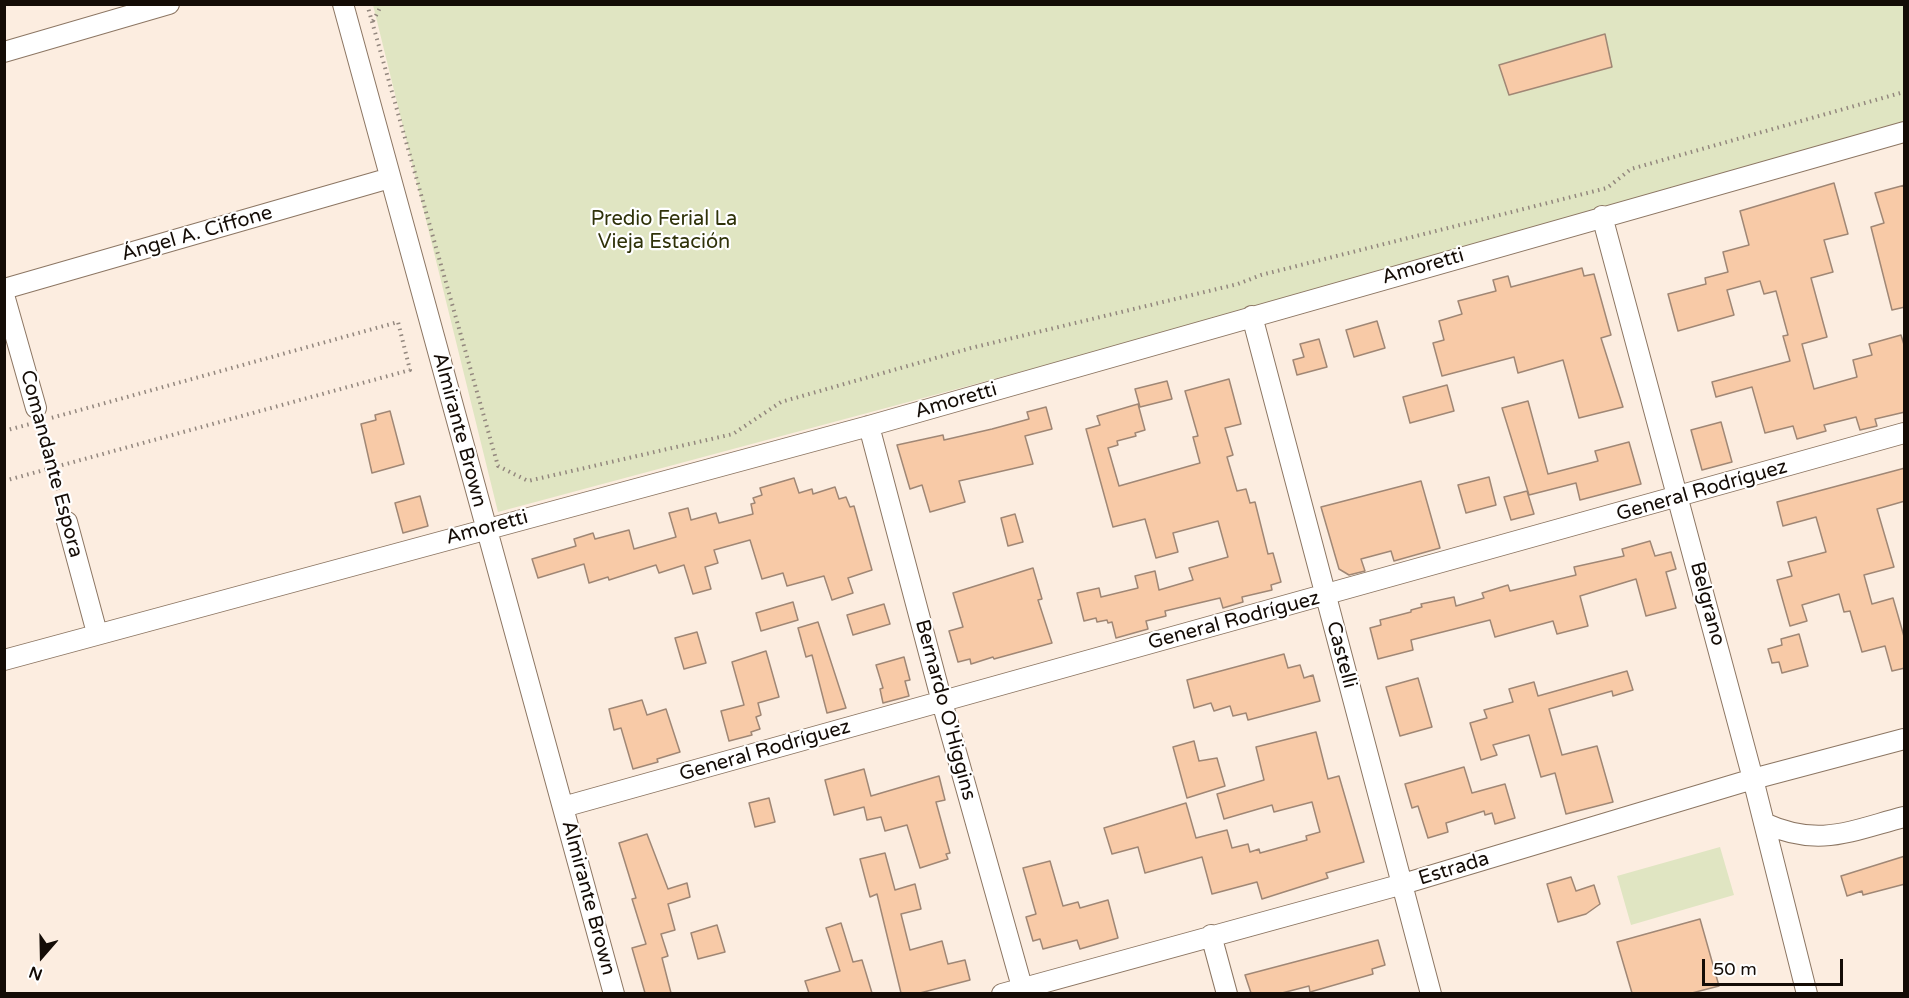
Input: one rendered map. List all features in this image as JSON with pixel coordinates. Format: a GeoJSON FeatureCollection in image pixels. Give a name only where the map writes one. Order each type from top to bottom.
{"type":"FeatureCollection","features":[{"type":"Feature","properties":{"kind":"street"},"geometry":{"type":"LineString","coordinates":[[4,52],[169,4]]}},
{"type":"Feature","properties":{"kind":"street","name":"Almirante Brown"},"geometry":{"type":"LineString","coordinates":[[343,4],[614,993]]}},
{"type":"Feature","properties":{"kind":"street","name":"Amoretti"},"geometry":{"type":"LineString","coordinates":[[4,660],[869,426],[1602,216],[1905,132]]}},
{"type":"Feature","properties":{"kind":"street","name":"Ángel A. Ciffone"},"geometry":{"type":"LineString","coordinates":[[4,289],[390,178]]}},
{"type":"Feature","properties":{"kind":"street","name":"Belgrano"},"geometry":{"type":"LineString","coordinates":[[1602,216],[1754,779],[1806,993]]}},
{"type":"Feature","properties":{"kind":"street","name":"Comandante Espora"},"geometry":{"type":"LineString","coordinates":[[4,295],[37,415]]}},
{"type":"Feature","properties":{"kind":"street","name":"Castelli"},"geometry":{"type":"LineString","coordinates":[[1252,316],[1431,993]]}},
{"type":"Feature","properties":{"kind":"street","name":"Bernardo O'Higgins"},"geometry":{"type":"LineString","coordinates":[[869,426],[942,702],[1023,991]]}},
{"type":"Feature","properties":{"kind":"street","name":"General Rodríguez"},"geometry":{"type":"LineString","coordinates":[[563,807],[1679,498],[1905,433]]}},
{"type":"Feature","properties":{"kind":"street","name":"Comandante Espora"},"geometry":{"type":"LineString","coordinates":[[67,522],[97,633]]}},
{"type":"Feature","properties":{"kind":"street","name":"Estrada"},"geometry":{"type":"LineString","coordinates":[[1002,993],[1023,991],[1211,936],[1403,884],[1754,779],[1905,739]]}},
{"type":"Feature","properties":{"kind":"street"},"geometry":{"type":"LineString","coordinates":[[1764,823],[1785,832],[1809,837],[1831,836],[1905,817]]}},
{"type":"Feature","properties":{"kind":"street"},"geometry":{"type":"LineString","coordinates":[[1211,936],[1227,993]]}},
{"type":"Feature","properties":{"kind":"path"},"geometry":{"type":"LineString","coordinates":[[368,4],[498,466],[528,481],[733,434],[782,402],[971,348],[1238,284],[1261,275],[1607,188],[1632,169],[1905,92]]}},
{"type":"Feature","properties":{"kind":"path"},"geometry":{"type":"LineString","coordinates":[[372,21],[382,4]]}},
{"type":"Feature","properties":{"kind":"path"},"geometry":{"type":"LineString","coordinates":[[4,431],[37,415],[398,321],[410,370],[4,481]]}},
{"type":"Feature","properties":{"kind":"path","name":"Comandante Espora"},"geometry":{"type":"LineString","coordinates":[[37,415],[67,522]]}},
{"type":"Feature","properties":{"kind":"green space","name":"Predio Ferial La Vieja Estación"},"geometry":{"type":"Polygon","coordinates":[[[373,5],[1904,5],[1904,126],[1602,216],[498,512],[373,5]]]}},
{"type":"Feature","properties":{"kind":"green space"},"geometry":{"type":"Polygon","coordinates":[[[1720,847],[1734,895],[1631,925],[1617,876],[1720,847]]]}},
{"type":"Feature","properties":{"kind":"building"},"geometry":{"type":"Polygon","coordinates":[[[1605,34],[1612,67],[1509,95],[1499,65],[1605,34]]]}},
{"type":"Feature","properties":{"kind":"building"},"geometry":{"type":"Polygon","coordinates":[[[1834,183],[1848,234],[1824,240],[1833,272],[1811,278],[1827,337],[1802,344],[1814,389],[1857,377],[1853,360],[1872,355],[1869,344],[1901,335],[1905,348],[1905,412],[1875,419],[1877,426],[1860,430],[1856,417],[1824,425],[1826,431],[1797,439],[1793,426],[1765,433],[1752,387],[1716,397],[1712,382],[1790,361],[1783,336],[1788,335],[1776,291],[1764,294],[1760,281],[1727,290],[1734,315],[1678,331],[1668,294],[1706,284],[1705,278],[1728,272],[1723,252],[1749,245],[1740,211],[1834,183]]]}},
{"type":"Feature","properties":{"kind":"building"},"geometry":{"type":"Polygon","coordinates":[[[1905,185],[1905,307],[1892,310],[1871,227],[1884,223],[1875,193],[1905,185]]]}},
{"type":"Feature","properties":{"kind":"building"},"geometry":{"type":"Polygon","coordinates":[[[1582,268],[1584,276],[1594,274],[1611,335],[1601,338],[1623,407],[1579,418],[1563,360],[1518,373],[1514,357],[1442,376],[1433,343],[1444,340],[1439,321],[1462,314],[1458,301],[1496,291],[1493,280],[1508,276],[1511,287],[1582,268]]]}},
{"type":"Feature","properties":{"kind":"building"},"geometry":{"type":"Polygon","coordinates":[[[1377,321],[1385,348],[1354,357],[1346,330],[1377,321]]]}},
{"type":"Feature","properties":{"kind":"building"},"geometry":{"type":"Polygon","coordinates":[[[1319,339],[1327,367],[1297,375],[1293,360],[1304,357],[1300,344],[1319,339]]]}},
{"type":"Feature","properties":{"kind":"building"},"geometry":{"type":"Polygon","coordinates":[[[1229,379],[1241,424],[1225,428],[1233,455],[1227,457],[1237,491],[1246,489],[1250,503],[1255,502],[1268,554],[1273,553],[1281,582],[1271,585],[1272,590],[1242,597],[1243,602],[1223,608],[1220,598],[1165,611],[1166,616],[1146,621],[1148,629],[1116,638],[1112,622],[1108,623],[1107,620],[1097,622],[1096,618],[1084,621],[1077,593],[1099,588],[1101,597],[1138,588],[1135,576],[1155,571],[1159,590],[1193,580],[1189,568],[1228,557],[1218,521],[1173,533],[1178,552],[1156,558],[1145,519],[1113,527],[1086,429],[1100,425],[1097,416],[1138,404],[1145,430],[1135,433],[1136,436],[1117,441],[1118,445],[1108,448],[1119,486],[1200,463],[1193,437],[1198,436],[1185,391],[1229,379]]]}},
{"type":"Feature","properties":{"kind":"building"},"geometry":{"type":"Polygon","coordinates":[[[1167,381],[1172,399],[1140,407],[1135,389],[1167,381]]]}},
{"type":"Feature","properties":{"kind":"building"},"geometry":{"type":"Polygon","coordinates":[[[1447,385],[1454,411],[1410,423],[1403,397],[1447,385]]]}},
{"type":"Feature","properties":{"kind":"building"},"geometry":{"type":"Polygon","coordinates":[[[1528,401],[1548,474],[1598,461],[1595,451],[1629,442],[1641,484],[1580,500],[1576,483],[1529,495],[1502,408],[1528,401]]]}},
{"type":"Feature","properties":{"kind":"building"},"geometry":{"type":"Polygon","coordinates":[[[1046,407],[1052,429],[1025,436],[1033,464],[959,481],[965,502],[930,512],[922,485],[910,489],[897,445],[943,435],[944,440],[992,429],[1029,419],[1027,412],[1046,407]]]}},
{"type":"Feature","properties":{"kind":"building"},"geometry":{"type":"Polygon","coordinates":[[[390,411],[404,464],[372,473],[361,424],[376,420],[375,415],[390,411]]]}},
{"type":"Feature","properties":{"kind":"building"},"geometry":{"type":"Polygon","coordinates":[[[1721,422],[1732,462],[1702,470],[1691,430],[1721,422]]]}},
{"type":"Feature","properties":{"kind":"building"},"geometry":{"type":"Polygon","coordinates":[[[1905,468],[1905,501],[1877,509],[1894,567],[1864,575],[1872,604],[1893,598],[1905,640],[1905,668],[1892,671],[1885,646],[1862,652],[1850,611],[1844,612],[1839,594],[1802,605],[1807,621],[1790,626],[1777,580],[1792,576],[1788,562],[1826,552],[1816,517],[1783,526],[1777,502],[1905,468]]]}},
{"type":"Feature","properties":{"kind":"building"},"geometry":{"type":"Polygon","coordinates":[[[1489,477],[1496,505],[1466,513],[1458,485],[1489,477]]]}},
{"type":"Feature","properties":{"kind":"building"},"geometry":{"type":"Polygon","coordinates":[[[794,478],[799,493],[812,489],[813,494],[835,487],[839,499],[846,497],[850,507],[854,506],[872,570],[848,578],[853,593],[832,600],[824,576],[787,586],[783,573],[762,579],[750,540],[714,550],[718,563],[705,567],[711,589],[693,594],[684,565],[659,573],[656,565],[609,580],[608,577],[589,583],[584,564],[538,578],[532,559],[576,546],[574,539],[593,533],[595,539],[629,530],[634,549],[676,537],[669,513],[688,508],[691,520],[716,513],[719,523],[753,514],[751,504],[755,503],[753,498],[762,495],[760,488],[794,478]]]}},
{"type":"Feature","properties":{"kind":"building"},"geometry":{"type":"Polygon","coordinates":[[[1421,481],[1440,548],[1394,561],[1391,551],[1361,559],[1365,571],[1349,575],[1339,569],[1321,507],[1421,481]]]}},
{"type":"Feature","properties":{"kind":"building"},"geometry":{"type":"Polygon","coordinates":[[[1527,491],[1534,514],[1511,520],[1504,497],[1527,491]]]}},
{"type":"Feature","properties":{"kind":"building"},"geometry":{"type":"Polygon","coordinates":[[[420,496],[428,526],[403,533],[395,503],[420,496]]]}},
{"type":"Feature","properties":{"kind":"building"},"geometry":{"type":"Polygon","coordinates":[[[1015,514],[1023,542],[1008,546],[1001,518],[1015,514]]]}},
{"type":"Feature","properties":{"kind":"building"},"geometry":{"type":"Polygon","coordinates":[[[1650,541],[1655,556],[1671,552],[1676,569],[1666,572],[1676,608],[1646,616],[1636,579],[1580,596],[1588,626],[1557,634],[1553,621],[1495,637],[1490,620],[1411,640],[1413,650],[1378,659],[1370,628],[1381,625],[1380,620],[1411,612],[1411,610],[1422,607],[1421,604],[1454,597],[1456,606],[1484,598],[1482,593],[1508,585],[1510,591],[1576,575],[1574,567],[1624,556],[1622,549],[1650,541]]]}},
{"type":"Feature","properties":{"kind":"building"},"geometry":{"type":"Polygon","coordinates":[[[1033,568],[1042,599],[1038,600],[1052,643],[971,664],[970,659],[958,662],[949,631],[963,627],[953,593],[1033,568]]]}},
{"type":"Feature","properties":{"kind":"building"},"geometry":{"type":"Polygon","coordinates":[[[793,602],[798,620],[761,631],[756,613],[793,602]]]}},
{"type":"Feature","properties":{"kind":"building"},"geometry":{"type":"Polygon","coordinates":[[[884,604],[890,624],[853,635],[847,615],[884,604]]]}},
{"type":"Feature","properties":{"kind":"building"},"geometry":{"type":"Polygon","coordinates":[[[818,622],[846,708],[827,713],[812,655],[806,657],[798,628],[818,622]]]}},
{"type":"Feature","properties":{"kind":"building"},"geometry":{"type":"Polygon","coordinates":[[[697,632],[706,663],[684,669],[675,638],[697,632]]]}},
{"type":"Feature","properties":{"kind":"building"},"geometry":{"type":"Polygon","coordinates":[[[1799,634],[1808,666],[1782,673],[1779,662],[1772,663],[1768,649],[1782,645],[1781,639],[1799,634]]]}},
{"type":"Feature","properties":{"kind":"building"},"geometry":{"type":"Polygon","coordinates":[[[766,651],[779,697],[758,703],[761,715],[756,717],[760,729],[751,732],[752,735],[729,741],[721,711],[744,705],[732,662],[766,651]]]}},
{"type":"Feature","properties":{"kind":"building"},"geometry":{"type":"Polygon","coordinates":[[[1284,654],[1288,668],[1300,665],[1304,678],[1313,675],[1320,701],[1248,720],[1246,713],[1233,716],[1230,706],[1214,711],[1211,703],[1194,708],[1187,680],[1284,654]]]}},
{"type":"Feature","properties":{"kind":"building"},"geometry":{"type":"Polygon","coordinates":[[[904,657],[910,680],[905,681],[909,696],[883,703],[880,689],[883,688],[876,665],[904,657]]]}},
{"type":"Feature","properties":{"kind":"building"},"geometry":{"type":"Polygon","coordinates":[[[1627,671],[1633,690],[1613,696],[1612,691],[1549,709],[1562,755],[1597,746],[1613,802],[1566,814],[1555,773],[1541,777],[1529,735],[1493,745],[1497,755],[1481,760],[1470,723],[1487,718],[1484,710],[1513,702],[1509,689],[1534,682],[1538,696],[1627,671]]]}},
{"type":"Feature","properties":{"kind":"building"},"geometry":{"type":"Polygon","coordinates":[[[1418,678],[1432,727],[1400,736],[1386,687],[1418,678]]]}},
{"type":"Feature","properties":{"kind":"building"},"geometry":{"type":"Polygon","coordinates":[[[642,700],[647,715],[666,709],[680,752],[657,759],[658,762],[633,769],[621,728],[614,730],[609,709],[642,700]]]}},
{"type":"Feature","properties":{"kind":"building"},"geometry":{"type":"Polygon","coordinates":[[[1316,732],[1328,779],[1339,776],[1364,862],[1326,873],[1328,878],[1262,899],[1257,882],[1212,894],[1202,857],[1145,873],[1138,847],[1112,854],[1104,828],[1186,803],[1196,838],[1227,830],[1232,848],[1248,844],[1250,852],[1259,849],[1260,853],[1307,840],[1306,836],[1320,832],[1312,802],[1274,812],[1272,805],[1224,819],[1217,794],[1264,780],[1256,747],[1316,732]]]}},
{"type":"Feature","properties":{"kind":"building"},"geometry":{"type":"Polygon","coordinates":[[[1194,741],[1199,761],[1217,758],[1225,786],[1187,798],[1173,747],[1194,741]]]}},
{"type":"Feature","properties":{"kind":"building"},"geometry":{"type":"Polygon","coordinates":[[[1464,767],[1472,793],[1505,784],[1515,818],[1495,824],[1492,813],[1485,815],[1484,811],[1446,823],[1448,832],[1428,838],[1418,806],[1412,808],[1405,784],[1464,767]]]}},
{"type":"Feature","properties":{"kind":"building"},"geometry":{"type":"Polygon","coordinates":[[[864,769],[871,796],[939,776],[945,800],[936,802],[950,853],[946,854],[948,859],[920,868],[907,825],[885,831],[881,817],[867,820],[864,807],[834,815],[825,780],[864,769]]]}},
{"type":"Feature","properties":{"kind":"building"},"geometry":{"type":"Polygon","coordinates":[[[769,798],[775,822],[755,827],[749,803],[769,798]]]}},
{"type":"Feature","properties":{"kind":"building"},"geometry":{"type":"Polygon","coordinates":[[[647,834],[668,889],[687,883],[690,897],[668,904],[675,930],[661,934],[668,956],[662,958],[671,993],[645,993],[632,948],[646,944],[632,899],[636,898],[619,843],[647,834]]]}},
{"type":"Feature","properties":{"kind":"building"},"geometry":{"type":"Polygon","coordinates":[[[885,853],[895,890],[915,884],[921,909],[901,914],[910,950],[942,941],[948,964],[965,960],[970,980],[920,993],[901,993],[877,894],[870,897],[860,859],[885,853]]]}},
{"type":"Feature","properties":{"kind":"building"},"geometry":{"type":"Polygon","coordinates":[[[1905,856],[1905,884],[1863,895],[1862,891],[1847,896],[1841,876],[1905,856]]]}},
{"type":"Feature","properties":{"kind":"building"},"geometry":{"type":"Polygon","coordinates":[[[1050,861],[1063,906],[1078,902],[1080,908],[1108,900],[1118,938],[1080,949],[1077,940],[1043,949],[1040,939],[1033,941],[1026,917],[1036,914],[1023,868],[1050,861]]]}},
{"type":"Feature","properties":{"kind":"building"},"geometry":{"type":"Polygon","coordinates":[[[1571,877],[1576,891],[1594,885],[1600,904],[1586,914],[1558,922],[1547,884],[1571,877]]]}},
{"type":"Feature","properties":{"kind":"building"},"geometry":{"type":"Polygon","coordinates":[[[1700,919],[1719,986],[1692,993],[1632,993],[1617,942],[1700,919]]]}},
{"type":"Feature","properties":{"kind":"building"},"geometry":{"type":"Polygon","coordinates":[[[841,923],[853,962],[862,960],[872,993],[809,993],[805,981],[840,971],[826,928],[841,923]]]}},
{"type":"Feature","properties":{"kind":"building"},"geometry":{"type":"Polygon","coordinates":[[[717,925],[725,952],[698,959],[691,933],[717,925]]]}},
{"type":"Feature","properties":{"kind":"building"},"geometry":{"type":"Polygon","coordinates":[[[1378,940],[1385,965],[1372,969],[1373,974],[1310,992],[1309,986],[1282,993],[1251,993],[1245,975],[1378,940]]]}}]}
